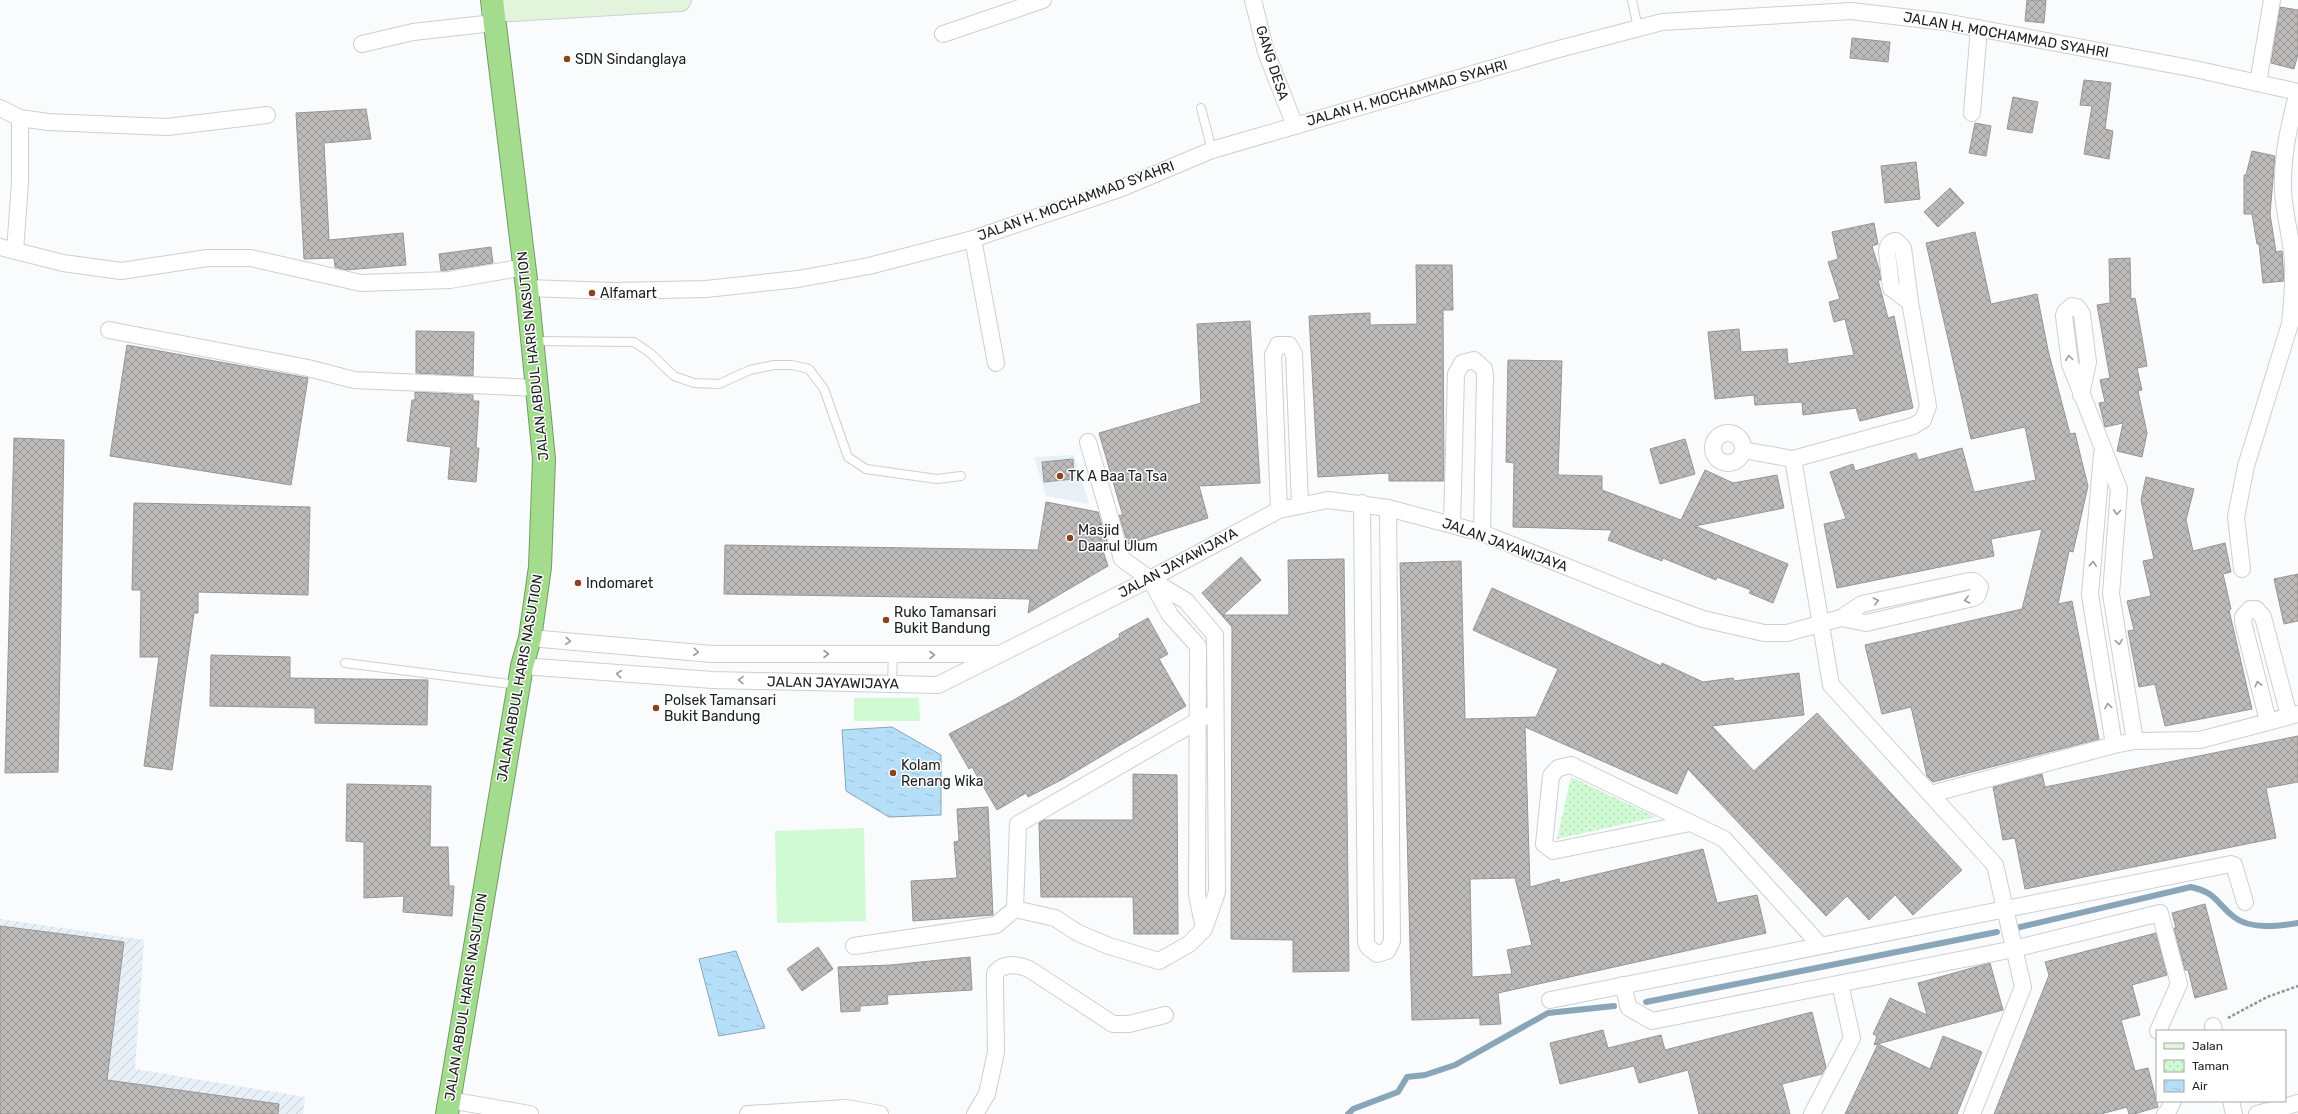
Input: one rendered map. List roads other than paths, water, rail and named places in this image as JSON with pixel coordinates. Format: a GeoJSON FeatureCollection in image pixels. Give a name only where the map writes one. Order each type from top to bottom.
{"type":"FeatureCollection","features":[{"type":"Feature","properties":{"kind":"highway","name":"JALAN ABDUL HARIS NASUTION"},"geometry":{"type":"LineString","coordinates":[[448,1107],[521,676],[530,638],[540,567],[544,459],[538,388],[526,277],[493,12]]}},
{"type":"Feature","properties":{"kind":"street"},"geometry":{"type":"LineString","coordinates":[[362,44],[493,12],[680,0]]}},
{"type":"Feature","properties":{"kind":"street"},"geometry":{"type":"LineString","coordinates":[[943,34],[1024,3],[1043,0]]}},
{"type":"Feature","properties":{"kind":"street","name":"GANG DESA"},"geometry":{"type":"LineString","coordinates":[[1253,0],[1266,52],[1295,126]]}},
{"type":"Feature","properties":{"kind":"street"},"geometry":{"type":"LineString","coordinates":[[2258,83],[2272,0]]}},
{"type":"Feature","properties":{"kind":"street","name":"JALAN H. MOCHAMMAD SYAHRI"},"geometry":{"type":"LineString","coordinates":[[8,249],[63,263],[121,271],[207,258],[251,258],[361,283],[526,277],[614,291],[712,289],[798,279],[869,266],[973,239],[1122,188],[1212,150],[1638,28],[1662,22],[1853,5],[1979,28],[2298,92]]}},
{"type":"Feature","properties":{"kind":"street"},"geometry":{"type":"LineString","coordinates":[[1972,113],[1979,28]]}},
{"type":"Feature","properties":{"kind":"street"},"geometry":{"type":"LineString","coordinates":[[2242,569],[2236,517],[2246,466],[2290,324],[2293,262],[2283,192],[2283,160],[2287,132],[2298,92]]}},
{"type":"Feature","properties":{"kind":"street"},"geometry":{"type":"LineString","coordinates":[[0,108],[20,118],[48,122],[167,127],[267,115]]}},
{"type":"Feature","properties":{"kind":"street"},"geometry":{"type":"LineString","coordinates":[[8,249],[20,182],[20,118]]}},
{"type":"Feature","properties":{"kind":"street"},"geometry":{"type":"LineString","coordinates":[[973,239],[996,363]]}},
{"type":"Feature","properties":{"kind":"street"},"geometry":{"type":"LineString","coordinates":[[1743,450],[1793,459],[1913,426],[1923,420],[1928,406],[1910,302]]}},
{"type":"Feature","properties":{"kind":"street"},"geometry":{"type":"LineString","coordinates":[[109,330],[308,368],[354,380],[538,388]]}},
{"type":"Feature","properties":{"kind":"street"},"geometry":{"type":"LineString","coordinates":[[1279,510],[1273,354],[1278,345],[1283,344],[1289,345],[1294,354],[1300,504]]}},
{"type":"Feature","properties":{"kind":"street"},"geometry":{"type":"LineString","coordinates":[[1452,524],[1456,374],[1462,363],[1474,360],[1484,369],[1485,375],[1482,533]]}},
{"type":"Feature","properties":{"kind":"street"},"geometry":{"type":"LineString","coordinates":[[2081,395],[2118,489],[2111,594],[2135,741]]}},
{"type":"Feature","properties":{"kind":"street"},"geometry":{"type":"LineString","coordinates":[[1016,909],[1055,918],[1078,933],[1109,946],[1159,962],[1189,944],[1204,929],[1217,892],[1216,635],[1186,601],[1150,579],[1122,559],[1088,442]]}},
{"type":"Feature","properties":{"kind":"street"},"geometry":{"type":"LineString","coordinates":[[2102,449],[2100,490],[2090,595],[2114,745]]}},
{"type":"Feature","properties":{"kind":"street"},"geometry":{"type":"LineString","coordinates":[[1793,459],[1831,685],[1995,865],[2023,987],[1972,1114]]}},
{"type":"Feature","properties":{"kind":"street"},"geometry":{"type":"LineString","coordinates":[[2100,490],[2103,486],[2111,483],[2118,489]]}},
{"type":"Feature","properties":{"kind":"street","name":"JALAN JAYAWIJAYA"},"geometry":{"type":"LineString","coordinates":[[521,676],[658,677],[938,685],[1150,579],[1279,510],[1300,504],[1328,500],[1362,503],[1388,508],[1482,533],[1640,596],[1703,619],[1764,633],[1787,634],[1842,618]]}},
{"type":"Feature","properties":{"kind":"street"},"geometry":{"type":"LineString","coordinates":[[1362,503],[1366,942],[1371,952],[1382,954],[1391,947],[1392,941],[1388,508]]}},
{"type":"Feature","properties":{"kind":"street"},"geometry":{"type":"LineString","coordinates":[[1150,579],[1170,615],[1198,646],[1197,894],[1204,929]]}},
{"type":"Feature","properties":{"kind":"street"},"geometry":{"type":"LineString","coordinates":[[1969,581],[1974,581],[1980,587],[1977,596],[1973,598],[1881,619],[1866,622],[1842,618],[1862,604],[1969,581]]}},
{"type":"Feature","properties":{"kind":"street"},"geometry":{"type":"LineString","coordinates":[[2090,595],[2111,594]]}},
{"type":"Feature","properties":{"kind":"street"},"geometry":{"type":"LineString","coordinates":[[1931,794],[2114,745],[2135,741],[2200,740],[2293,715],[2263,617],[2256,609],[2250,609],[2243,616],[2243,622],[2268,721]]}},
{"type":"Feature","properties":{"kind":"street","name":"JALAN JAYAWIJAYA"},"geometry":{"type":"LineString","coordinates":[[530,638],[712,654],[1002,654]]}},
{"type":"Feature","properties":{"kind":"street"},"geometry":{"type":"LineString","coordinates":[[854,946],[996,925],[1016,909],[1018,824],[1216,711]]}},
{"type":"Feature","properties":{"kind":"street"},"geometry":{"type":"LineString","coordinates":[[1364,729],[1389,728]]}},
{"type":"Feature","properties":{"kind":"street"},"geometry":{"type":"LineString","coordinates":[[1690,823],[1553,851],[1544,844],[1551,776],[1558,768],[1570,765],[1724,839],[1820,945]]}},
{"type":"Feature","properties":{"kind":"street"},"geometry":{"type":"LineString","coordinates":[[1550,1000],[2231,864],[2234,865],[2245,902]]}},
{"type":"Feature","properties":{"kind":"street"},"geometry":{"type":"LineString","coordinates":[[1623,985],[1629,1008],[1652,1021],[2014,948],[2160,913],[2179,984],[2158,1030]]}},
{"type":"Feature","properties":{"kind":"street"},"geometry":{"type":"LineString","coordinates":[[975,1114],[987,1094],[996,1052],[995,973],[1002,967],[1013,965],[1029,969],[1114,1024],[1129,1024],[1164,1015]]}},
{"type":"Feature","properties":{"kind":"street"},"geometry":{"type":"LineString","coordinates":[[1812,1114],[1852,1038],[1840,984]]}},
{"type":"Feature","properties":{"kind":"street"},"geometry":{"type":"LineString","coordinates":[[2165,1114],[2172,1102]]}},
{"type":"Feature","properties":{"kind":"street"},"geometry":{"type":"LineString","coordinates":[[2231,1102],[2234,1114]]}},
{"type":"Feature","properties":{"kind":"street"},"geometry":{"type":"LineString","coordinates":[[2257,1114],[2298,1104]]}},
{"type":"Feature","properties":{"kind":"street"},"geometry":{"type":"LineString","coordinates":[[448,1107],[530,1114]]}},
{"type":"Feature","properties":{"kind":"street"},"geometry":{"type":"LineString","coordinates":[[748,1114],[846,1108],[880,1114]]}},
{"type":"Feature","properties":{"kind":"lane"},"geometry":{"type":"LineString","coordinates":[[1632,0],[1638,28]]}},
{"type":"Feature","properties":{"kind":"lane"},"geometry":{"type":"LineString","coordinates":[[1201,108],[1212,150]]}},
{"type":"Feature","properties":{"kind":"lane"},"geometry":{"type":"LineString","coordinates":[[533,341],[634,342],[650,353],[674,376],[694,383],[720,384],[750,370],[774,365],[792,365],[809,369],[824,389],[848,457],[866,469],[937,479],[961,476]]}},
{"type":"Feature","properties":{"kind":"lane"},"geometry":{"type":"LineString","coordinates":[[892,684],[893,655]]}},
{"type":"Feature","properties":{"kind":"lane"},"geometry":{"type":"LineString","coordinates":[[345,663],[521,676]]}},
{"type":"Feature","properties":{"kind":"water","name":"Kolam Renang Wika"},"geometry":{"type":"Polygon","coordinates":[[[892,727],[941,755],[941,815],[889,817],[846,791],[842,730],[892,727]]]}},
{"type":"Feature","properties":{"kind":"water"},"geometry":{"type":"Polygon","coordinates":[[[736,951],[765,1028],[719,1036],[699,959],[736,951]]]}},
{"type":"Feature","properties":{"kind":"waterway"},"geometry":{"type":"LineString","coordinates":[[2016,928],[2191,887],[2200,889],[2211,895],[2234,917],[2248,924],[2265,926],[2298,923]]}},
{"type":"Feature","properties":{"kind":"waterway"},"geometry":{"type":"LineString","coordinates":[[1646,1002],[1997,932]]}},
{"type":"Feature","properties":{"kind":"waterway"},"geometry":{"type":"LineString","coordinates":[[1348,1114],[1353,1109],[1398,1092],[1407,1077],[1425,1075],[1455,1065],[1548,1013],[1614,1006]]}},
{"type":"Feature","properties":{"kind":"place","name":"SDN Sindanglaya"},"geometry":{"type":"Point","coordinates":[567,59]}},
{"type":"Feature","properties":{"kind":"place","name":"Alfamart"},"geometry":{"type":"Point","coordinates":[592,293]}},
{"type":"Feature","properties":{"kind":"place","name":"TK A Baa Ta Tsa"},"geometry":{"type":"Point","coordinates":[1060,476]}},
{"type":"Feature","properties":{"kind":"place","name":"Masjid Daarul Ulum"},"geometry":{"type":"Point","coordinates":[1070,538]}},
{"type":"Feature","properties":{"kind":"place","name":"Indomaret"},"geometry":{"type":"Point","coordinates":[578,583]}},
{"type":"Feature","properties":{"kind":"place","name":"Ruko Tamansari Bukit Bandung"},"geometry":{"type":"Point","coordinates":[886,620]}},
{"type":"Feature","properties":{"kind":"place","name":"Polsek Tamansari Bukit Bandung"},"geometry":{"type":"Point","coordinates":[656,708]}},
{"type":"Feature","properties":{"kind":"place","name":"Kolam Renang Wika"},"geometry":{"type":"Point","coordinates":[893,773]}}]}
